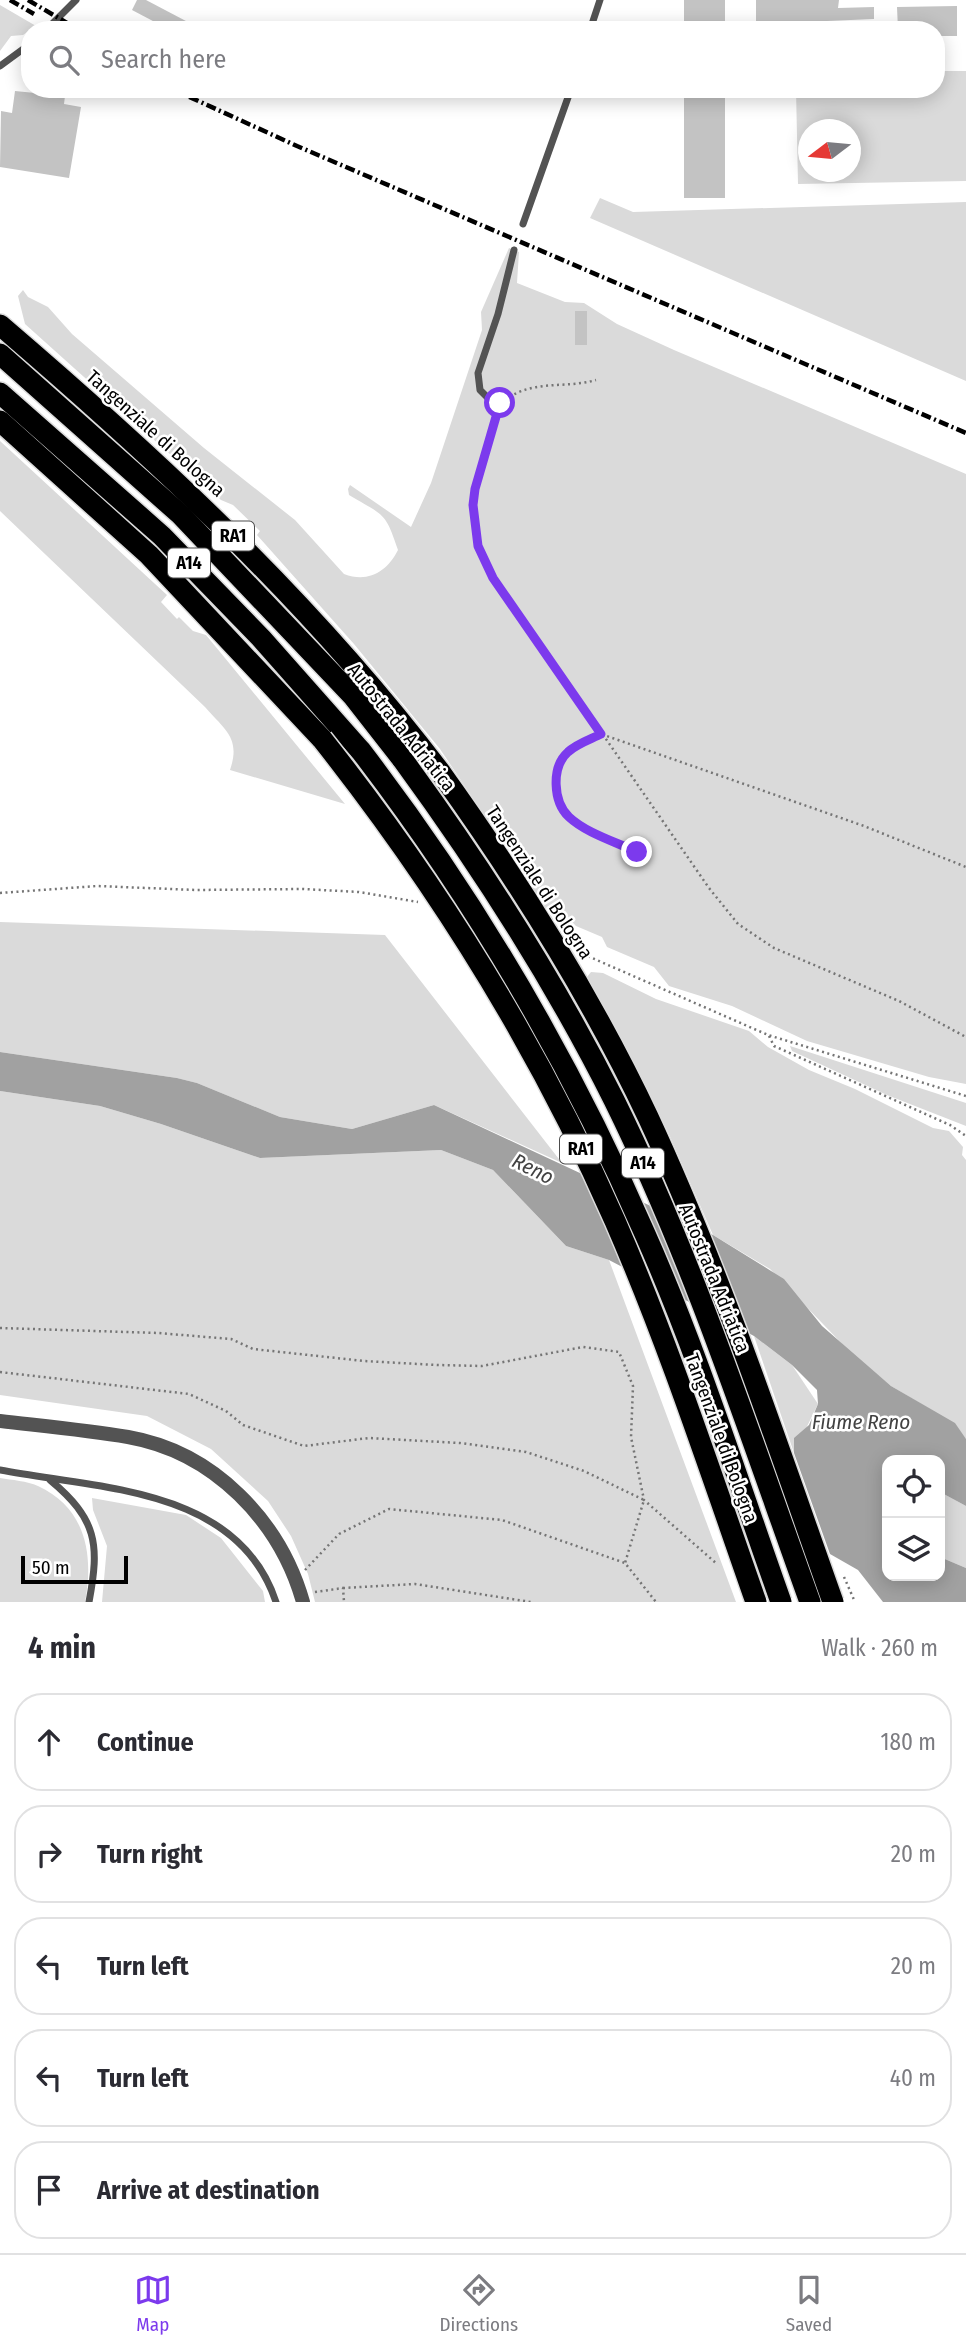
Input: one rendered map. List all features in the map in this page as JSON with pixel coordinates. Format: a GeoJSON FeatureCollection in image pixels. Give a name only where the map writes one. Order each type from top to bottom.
{"type":"FeatureCollection","features":[{"type":"Feature","properties":{"kind":"highway","name":"Tangenziale di Bologna"},"geometry":{"type":"LineString","coordinates":[[0,325],[151,456],[257,559],[394,712],[499,856],[564,960],[647,1116],[722,1292],[834,1602]]}},
{"type":"Feature","properties":{"kind":"highway","name":"Autostrada Adriatica"},"geometry":{"type":"LineString","coordinates":[[0,354],[138,474],[211,544],[353,696],[403,760],[493,887],[536,956],[614,1101],[681,1251],[810,1602]]}},
{"type":"Feature","properties":{"kind":"highway","name":"A14"},"geometry":{"type":"LineString","coordinates":[[0,393],[162,536],[253,630],[361,751],[405,809],[498,946],[578,1088],[656,1261],[781,1602]]}},
{"type":"Feature","properties":{"kind":"highway","name":"Tangenziale di Bologna"},"geometry":{"type":"LineString","coordinates":[[0,421],[149,555],[322,739],[367,796],[446,908],[503,1000],[543,1073],[614,1220],[645,1295],[756,1602]]}},
{"type":"Feature","properties":{"kind":"street"},"geometry":{"type":"LineString","coordinates":[[0,1421],[129,1437],[192,1460],[223,1480],[259,1516],[288,1558],[306,1598]]}},
{"type":"Feature","properties":{"kind":"lane"},"geometry":{"type":"LineString","coordinates":[[56,21],[76,0]]}},
{"type":"Feature","properties":{"kind":"lane"},"geometry":{"type":"LineString","coordinates":[[593,21],[600,0]]}},
{"type":"Feature","properties":{"kind":"lane"},"geometry":{"type":"LineString","coordinates":[[0,66],[21,51]]}},
{"type":"Feature","properties":{"kind":"lane"},"geometry":{"type":"LineString","coordinates":[[523,224],[568,98]]}},
{"type":"Feature","properties":{"kind":"lane"},"geometry":{"type":"LineString","coordinates":[[497,407],[480,390],[478,373],[498,314],[514,250]]}},
{"type":"Feature","properties":{"kind":"lane"},"geometry":{"type":"LineString","coordinates":[[0,1470],[139,1494],[196,1511],[219,1526],[250,1556],[267,1581],[276,1602]]}},
{"type":"Feature","properties":{"kind":"lane"},"geometry":{"type":"LineString","coordinates":[[50,1479],[74,1500],[92,1533],[96,1568],[89,1602]]}},
{"type":"Feature","properties":{"kind":"path"},"geometry":{"type":"LineString","coordinates":[[596,380],[575,385],[550,384],[530,387],[511,396],[497,407],[480,466],[473,505],[478,546],[493,578],[709,888],[748,932],[774,948],[899,1001],[966,1037]]}},
{"type":"Feature","properties":{"kind":"path"},"geometry":{"type":"LineString","coordinates":[[637,852],[570,818],[559,801],[557,782],[560,763],[568,751],[601,734],[613,735],[652,754],[696,766],[863,825],[966,867]]}},
{"type":"Feature","properties":{"kind":"path"},"geometry":{"type":"LineString","coordinates":[[0,893],[97,886],[196,890],[303,889],[359,892],[418,902]]}},
{"type":"Feature","properties":{"kind":"path"},"geometry":{"type":"LineString","coordinates":[[583,954],[768,1035],[966,1096]]}},
{"type":"Feature","properties":{"kind":"path"},"geometry":{"type":"LineString","coordinates":[[768,1035],[774,1046],[950,1125],[966,1136]]}},
{"type":"Feature","properties":{"kind":"path"},"geometry":{"type":"LineString","coordinates":[[0,1328],[232,1339],[253,1349],[364,1361],[437,1365],[482,1366],[583,1346],[619,1352],[633,1386],[631,1437],[644,1500],[625,1563]]}},
{"type":"Feature","properties":{"kind":"path"},"geometry":{"type":"LineString","coordinates":[[0,1372],[189,1394],[226,1411],[243,1425],[304,1446],[369,1437],[460,1443],[526,1452],[584,1471],[644,1500],[717,1564]]}},
{"type":"Feature","properties":{"kind":"path"},"geometry":{"type":"LineString","coordinates":[[296,1579],[339,1534],[389,1509],[502,1520],[625,1563],[656,1602]]}},
{"type":"Feature","properties":{"kind":"path"},"geometry":{"type":"LineString","coordinates":[[843,1574],[855,1602]]}},
{"type":"Feature","properties":{"kind":"path"},"geometry":{"type":"LineString","coordinates":[[306,1598],[343,1588],[415,1584],[531,1602]]}},
{"type":"Feature","properties":{"kind":"path"},"geometry":{"type":"LineString","coordinates":[[343,1588],[344,1602]]}},
{"type":"Feature","properties":{"kind":"shaded area"},"geometry":{"type":"Polygon","coordinates":[[[0,5],[27,21],[21,21],[21,35],[11,36],[0,51],[0,5]]]}},
{"type":"Feature","properties":{"kind":"shaded area"},"geometry":{"type":"Polygon","coordinates":[[[945,71],[966,71],[966,181],[798,184],[796,98],[945,98],[945,71]]]}},
{"type":"Feature","properties":{"kind":"shaded area"},"geometry":{"type":"Polygon","coordinates":[[[600,198],[633,212],[966,202],[966,381],[590,218],[600,198]]]}},
{"type":"Feature","properties":{"kind":"shaded area"},"geometry":{"type":"Polygon","coordinates":[[[509,248],[519,252],[517,283],[565,302],[584,303],[617,324],[674,350],[966,474],[966,1084],[929,1077],[807,1041],[732,1006],[669,986],[654,967],[607,947],[602,937],[576,926],[558,908],[547,909],[440,749],[354,644],[257,535],[260,531],[233,505],[221,500],[25,324],[18,296],[23,290],[28,297],[48,307],[72,334],[204,448],[295,520],[344,574],[361,577],[382,570],[398,550],[390,528],[382,516],[349,495],[348,489],[350,485],[411,527],[431,483],[482,330],[481,312],[509,248]]]}},
{"type":"Feature","properties":{"kind":"shaded area"},"geometry":{"type":"Polygon","coordinates":[[[0,441],[167,595],[161,602],[177,619],[179,617],[193,631],[206,635],[345,804],[230,770],[234,750],[229,735],[219,722],[0,511],[0,441]]]}},
{"type":"Feature","properties":{"kind":"shaded area"},"geometry":{"type":"Polygon","coordinates":[[[0,922],[385,935],[562,1163],[434,1105],[352,1129],[280,1117],[197,1083],[177,1078],[0,1052],[0,922]]]}},
{"type":"Feature","properties":{"kind":"shaded area"},"geometry":{"type":"Polygon","coordinates":[[[591,972],[603,973],[656,999],[749,1031],[768,1047],[809,1070],[855,1089],[933,1128],[949,1131],[963,1147],[962,1155],[966,1160],[966,1439],[928,1408],[891,1386],[849,1351],[770,1269],[713,1235],[668,1132],[587,977],[591,972]]]}},
{"type":"Feature","properties":{"kind":"shaded area"},"geometry":{"type":"Polygon","coordinates":[[[790,1046],[966,1103],[966,1126],[887,1095],[792,1051],[790,1046]]]}},
{"type":"Feature","properties":{"kind":"shaded area"},"geometry":{"type":"Polygon","coordinates":[[[0,1091],[100,1106],[260,1158],[441,1150],[493,1170],[566,1246],[609,1260],[736,1602],[315,1602],[308,1574],[291,1536],[268,1501],[211,1449],[147,1416],[0,1395],[0,1091]]]}},
{"type":"Feature","properties":{"kind":"shaded area"},"geometry":{"type":"Polygon","coordinates":[[[754,1336],[792,1365],[818,1404],[794,1453],[754,1336]]]}},
{"type":"Feature","properties":{"kind":"shaded area"},"geometry":{"type":"Polygon","coordinates":[[[0,1478],[38,1486],[54,1495],[76,1520],[87,1550],[88,1584],[85,1602],[0,1602],[0,1478]]]}},
{"type":"Feature","properties":{"kind":"shaded area"},"geometry":{"type":"Polygon","coordinates":[[[945,1495],[966,1506],[966,1568],[945,1559],[945,1495]]]}},
{"type":"Feature","properties":{"kind":"shaded area"},"geometry":{"type":"Polygon","coordinates":[[[92,1498],[186,1515],[221,1538],[263,1591],[265,1602],[102,1602],[107,1546],[93,1510],[92,1498]]]}},
{"type":"Feature","properties":{"kind":"water","name":"Fiume Reno"},"geometry":{"type":"Polygon","coordinates":[[[0,1052],[177,1078],[197,1083],[280,1117],[352,1129],[434,1105],[713,1235],[784,1279],[822,1326],[891,1386],[955,1423],[966,1439],[966,1506],[945,1495],[945,1455],[882,1455],[882,1581],[945,1581],[945,1559],[966,1568],[966,1602],[883,1602],[858,1570],[830,1554],[794,1453],[794,1438],[809,1425],[818,1404],[817,1390],[792,1365],[754,1336],[609,1260],[566,1246],[493,1170],[441,1150],[260,1158],[100,1106],[0,1091],[0,1052]]]}},
{"type":"Feature","properties":{"kind":"building"},"geometry":{"type":"Polygon","coordinates":[[[137,0],[146,0],[186,21],[153,21],[132,10],[137,0]]]}},
{"type":"Feature","properties":{"kind":"building"},"geometry":{"type":"Polygon","coordinates":[[[684,0],[725,0],[725,21],[684,21],[684,0]]]}},
{"type":"Feature","properties":{"kind":"building"},"geometry":{"type":"Polygon","coordinates":[[[756,0],[839,0],[838,8],[874,7],[874,19],[756,21],[756,0]]]}},
{"type":"Feature","properties":{"kind":"building"},"geometry":{"type":"Polygon","coordinates":[[[957,6],[957,36],[945,36],[945,21],[898,21],[897,7],[957,6]]]}},
{"type":"Feature","properties":{"kind":"building"},"geometry":{"type":"Polygon","coordinates":[[[15,91],[21,92],[21,98],[65,98],[64,104],[81,107],[69,178],[0,167],[1,111],[12,113],[15,91]]]}},
{"type":"Feature","properties":{"kind":"building"},"geometry":{"type":"Polygon","coordinates":[[[684,98],[725,98],[725,198],[684,198],[684,98]]]}},
{"type":"Feature","properties":{"kind":"building"},"geometry":{"type":"Polygon","coordinates":[[[575,311],[587,311],[587,345],[575,345],[575,311]]]}},
{"type":"Feature","properties":{"kind":"railway"},"geometry":{"type":"LineString","coordinates":[[10,0],[34,14]]}},
{"type":"Feature","properties":{"kind":"railway"},"geometry":{"type":"LineString","coordinates":[[28,0],[64,21]]}},
{"type":"Feature","properties":{"kind":"railway"},"geometry":{"type":"LineString","coordinates":[[192,98],[297,146],[966,433]]}},
{"type":"Feature","properties":{"kind":"route"},"geometry":{"type":"LineString","coordinates":[[500,403],[475,489],[473,505],[478,546],[493,578],[601,734],[568,751],[560,763],[557,790],[564,811],[570,818],[637,852]]}},
{"type":"Feature","properties":{"kind":"water label","name":"Reno"},"geometry":{"type":"Point","coordinates":[533,1169]}}]}
